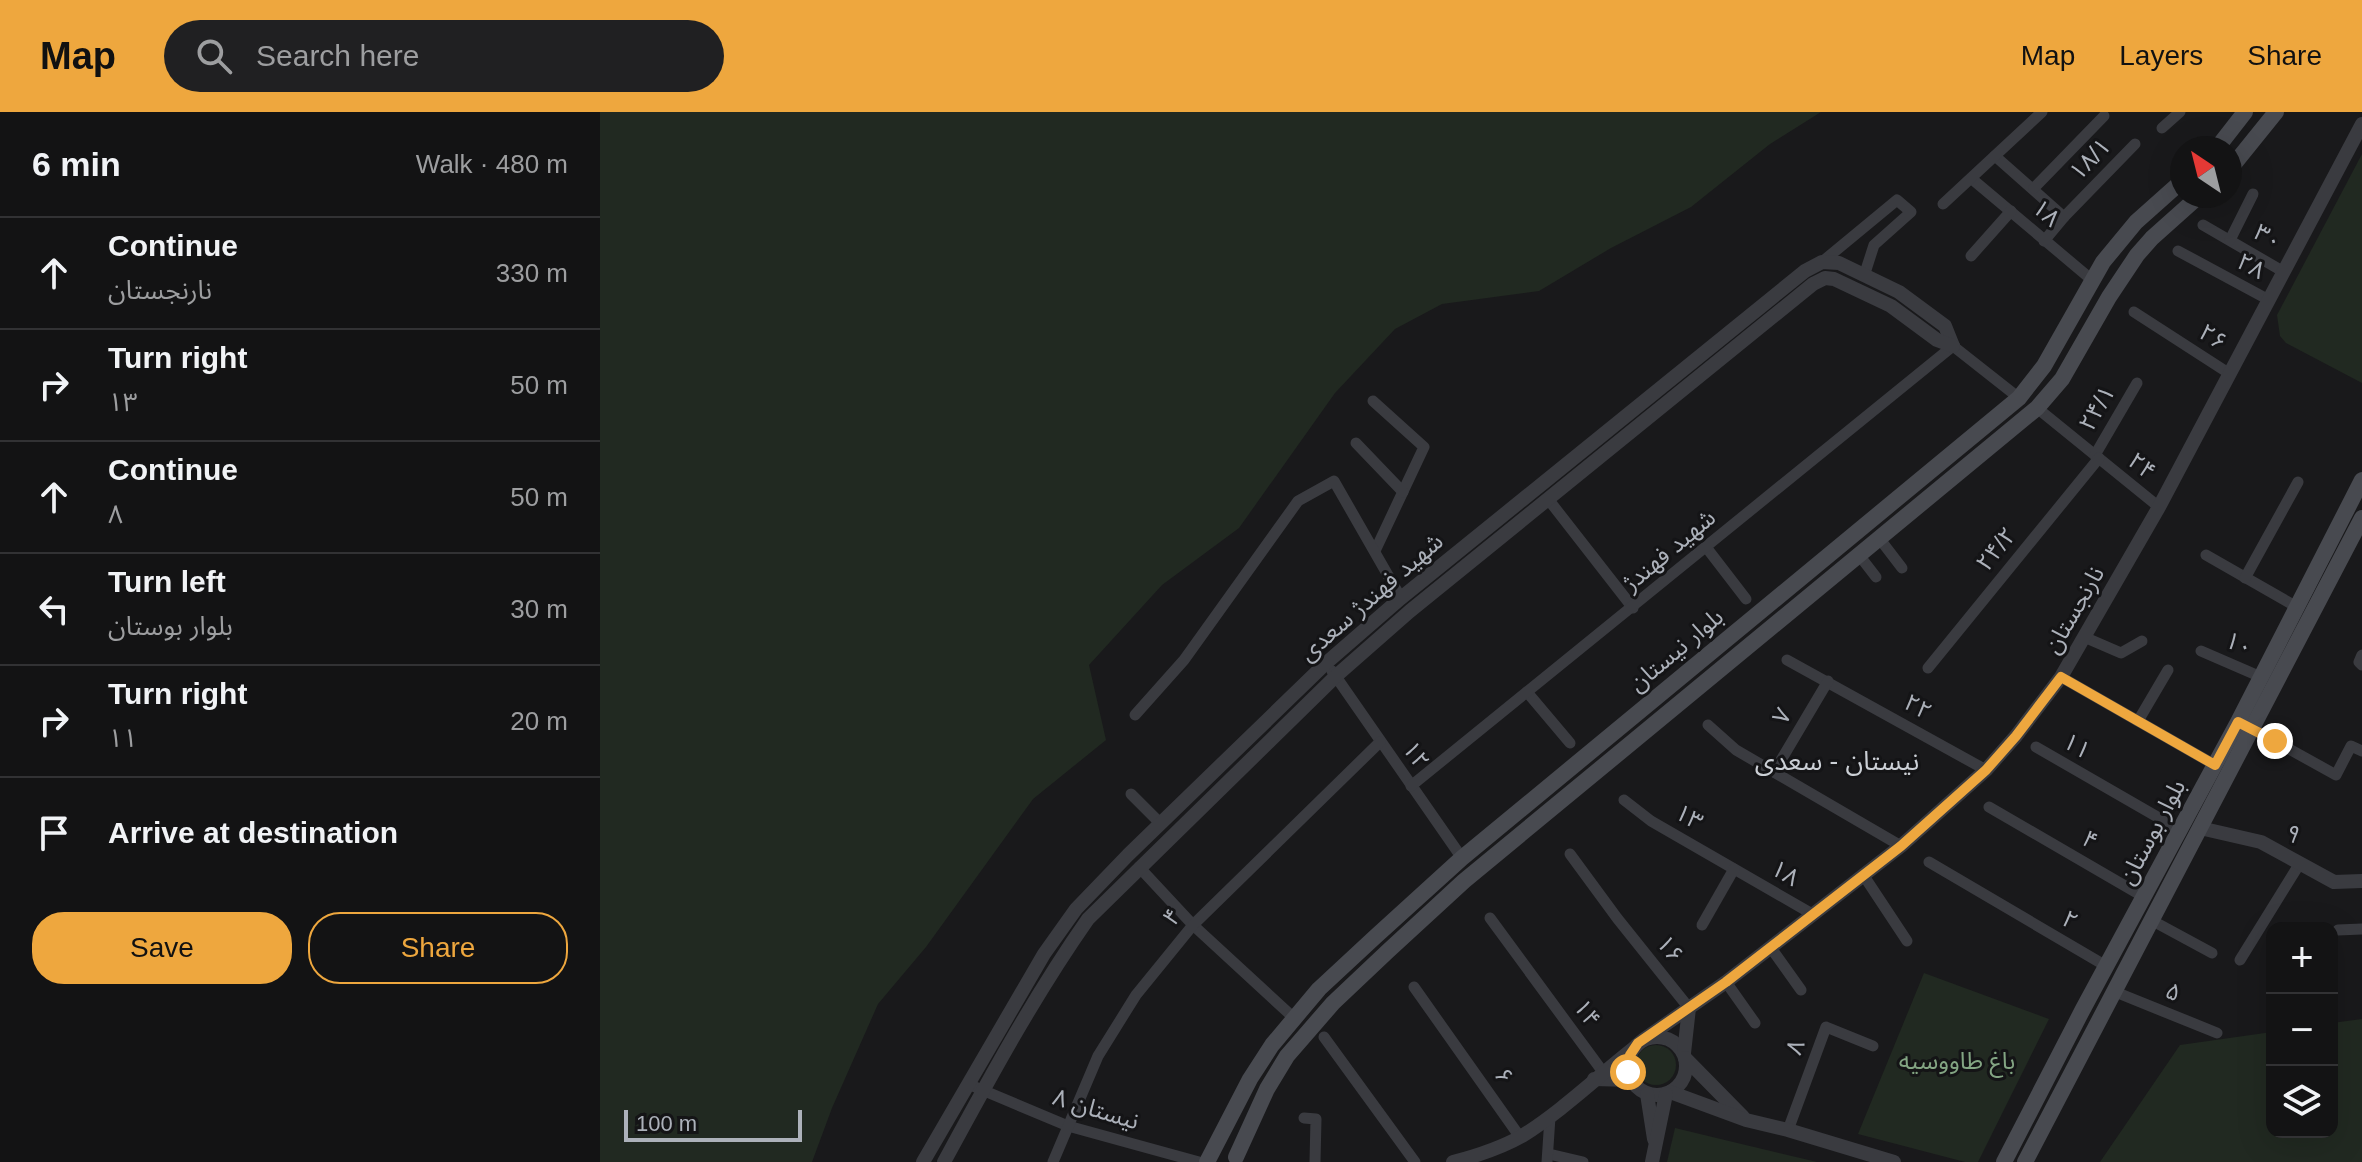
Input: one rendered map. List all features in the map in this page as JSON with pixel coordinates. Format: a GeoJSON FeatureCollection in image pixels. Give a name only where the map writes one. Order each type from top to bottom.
{"type":"FeatureCollection","features":[{"type":"Feature","properties":{"kind":"main road"},"geometry":{"type":"LineString","coordinates":[[2242,154],[2276,112]]}},
{"type":"Feature","properties":{"kind":"main road"},"geometry":{"type":"LineString","coordinates":[[2224,136],[2237,115]]}},
{"type":"Feature","properties":{"kind":"main road","name":"بلوار نیستان"},"geometry":{"type":"LineString","coordinates":[[1208,1162],[1250,1079],[1272,1045],[1319,989],[1462,858],[2019,398],[2044,366],[2111,251],[2136,222],[2170,192]]}},
{"type":"Feature","properties":{"kind":"main road","name":"بلوار نیستان"},"geometry":{"type":"LineString","coordinates":[[1241,1159],[1267,1089],[1287,1056],[1333,1003],[1464,881],[2037,408],[2062,379],[2137,255],[2186,208]]}},
{"type":"Feature","properties":{"kind":"main road","name":"بلوار بوستان"},"geometry":{"type":"LineString","coordinates":[[2004,1162],[2215,765],[2246,725],[2261,677],[2362,480]]}},
{"type":"Feature","properties":{"kind":"main road","name":"بلوار بوستان"},"geometry":{"type":"LineString","coordinates":[[2025,1162],[2200,828],[2246,725],[2361,524]]}},
{"type":"Feature","properties":{"kind":"main road"},"geometry":{"type":"LineString","coordinates":[[2083,1009],[2100,1016]]}},
{"type":"Feature","properties":{"kind":"main road"},"geometry":{"type":"LineString","coordinates":[[1208,1162],[1220,1156],[1241,1159]]}},
{"type":"Feature","properties":{"kind":"street"},"geometry":{"type":"LineString","coordinates":[[1943,204],[2042,112]]}},
{"type":"Feature","properties":{"kind":"street"},"geometry":{"type":"LineString","coordinates":[[2162,128],[2180,112]]}},
{"type":"Feature","properties":{"kind":"street"},"geometry":{"type":"LineString","coordinates":[[2034,188],[2104,116]]}},
{"type":"Feature","properties":{"kind":"street","name":"نارنجستان"},"geometry":{"type":"LineString","coordinates":[[1453,1162],[1480,1155],[1520,1137],[1550,1117],[1639,1044],[1771,948],[1901,846],[1986,770],[2016,736],[2061,677],[2159,507],[2362,124]]}},
{"type":"Feature","properties":{"kind":"street","name":"۱۸/۱"},"geometry":{"type":"LineString","coordinates":[[2044,241],[2135,144]]}},
{"type":"Feature","properties":{"kind":"street"},"geometry":{"type":"LineString","coordinates":[[1995,156],[2064,217]]}},
{"type":"Feature","properties":{"kind":"street","name":"۱۸"},"geometry":{"type":"LineString","coordinates":[[1972,179],[2092,280]]}},
{"type":"Feature","properties":{"kind":"street"},"geometry":{"type":"LineString","coordinates":[[2230,240],[2253,194]]}},
{"type":"Feature","properties":{"kind":"street"},"geometry":{"type":"LineString","coordinates":[[1822,262],[1897,200],[1911,212],[1874,245],[1864,276]]}},
{"type":"Feature","properties":{"kind":"street"},"geometry":{"type":"LineString","coordinates":[[1971,256],[2011,211]]}},
{"type":"Feature","properties":{"kind":"street","name":"۳۰"},"geometry":{"type":"LineString","coordinates":[[2203,225],[2284,272]]}},
{"type":"Feature","properties":{"kind":"street","name":"۲۸"},"geometry":{"type":"LineString","coordinates":[[2178,251],[2269,300]]}},
{"type":"Feature","properties":{"kind":"street","name":"شهید فهندژ سعدی"},"geometry":{"type":"LineString","coordinates":[[923,1162],[1044,954],[1076,909],[1325,664],[1401,598],[1805,271],[1822,262],[1839,263],[1899,292],[1945,326],[1953,346]]}},
{"type":"Feature","properties":{"kind":"street","name":"شهید فهندژ سعدی"},"geometry":{"type":"LineString","coordinates":[[944,1162],[1058,962],[1088,919],[1139,867],[1336,676],[1410,611],[1813,284],[1825,278],[1834,279],[1891,306],[1937,340],[1953,346],[2019,398]]}},
{"type":"Feature","properties":{"kind":"street","name":"۲۶"},"geometry":{"type":"LineString","coordinates":[[2134,312],[2230,374]]}},
{"type":"Feature","properties":{"kind":"street","name":"شهید فهندژ"},"geometry":{"type":"LineString","coordinates":[[1411,786],[1953,346]]}},
{"type":"Feature","properties":{"kind":"street","name":"۲۴/۱"},"geometry":{"type":"LineString","coordinates":[[2097,457],[2137,383]]}},
{"type":"Feature","properties":{"kind":"street"},"geometry":{"type":"LineString","coordinates":[[1373,401],[1424,447],[1375,551]]}},
{"type":"Feature","properties":{"kind":"street","name":"۲۴"},"geometry":{"type":"LineString","coordinates":[[2037,408],[2159,507]]}},
{"type":"Feature","properties":{"kind":"street"},"geometry":{"type":"LineString","coordinates":[[1356,443],[1403,492]]}},
{"type":"Feature","properties":{"kind":"street","name":"۲۴/۲"},"geometry":{"type":"LineString","coordinates":[[1928,668],[2097,457]]}},
{"type":"Feature","properties":{"kind":"street"},"geometry":{"type":"LineString","coordinates":[[1135,715],[1184,660],[1298,501],[1334,481],[1401,598]]}},
{"type":"Feature","properties":{"kind":"street"},"geometry":{"type":"LineString","coordinates":[[2245,578],[2298,482]]}},
{"type":"Feature","properties":{"kind":"street"},"geometry":{"type":"LineString","coordinates":[[1548,499],[1633,608]]}},
{"type":"Feature","properties":{"kind":"street"},"geometry":{"type":"LineString","coordinates":[[1879,538],[1902,568]]}},
{"type":"Feature","properties":{"kind":"street"},"geometry":{"type":"LineString","coordinates":[[1706,547],[1746,599]]}},
{"type":"Feature","properties":{"kind":"street"},"geometry":{"type":"LineString","coordinates":[[1859,555],[1876,577]]}},
{"type":"Feature","properties":{"kind":"street"},"geometry":{"type":"LineString","coordinates":[[2206,555],[2297,607]]}},
{"type":"Feature","properties":{"kind":"street"},"geometry":{"type":"LineString","coordinates":[[2084,637],[2121,653],[2142,641]]}},
{"type":"Feature","properties":{"kind":"street","name":"۱۰"},"geometry":{"type":"LineString","coordinates":[[2201,651],[2261,677]]}},
{"type":"Feature","properties":{"kind":"street"},"geometry":{"type":"LineString","coordinates":[[2362,655],[2359,662],[2362,665]]}},
{"type":"Feature","properties":{"kind":"street","name":"۲۲"},"geometry":{"type":"LineString","coordinates":[[1787,660],[1986,770]]}},
{"type":"Feature","properties":{"kind":"street","name":"۱۲"},"geometry":{"type":"LineString","coordinates":[[1325,664],[1462,858]]}},
{"type":"Feature","properties":{"kind":"street"},"geometry":{"type":"LineString","coordinates":[[2138,721],[2168,670]]}},
{"type":"Feature","properties":{"kind":"street"},"geometry":{"type":"LineString","coordinates":[[2061,677],[2215,765]]}},
{"type":"Feature","properties":{"kind":"street","name":"۷"},"geometry":{"type":"LineString","coordinates":[[1774,772],[1828,681]]}},
{"type":"Feature","properties":{"kind":"street"},"geometry":{"type":"LineString","coordinates":[[1527,692],[1570,743]]}},
{"type":"Feature","properties":{"kind":"street"},"geometry":{"type":"LineString","coordinates":[[1708,725],[1736,750],[1901,846]]}},
{"type":"Feature","properties":{"kind":"street"},"geometry":{"type":"LineString","coordinates":[[2246,725],[2336,775],[2351,746],[2362,751]]}},
{"type":"Feature","properties":{"kind":"street","name":"۴"},"geometry":{"type":"LineString","coordinates":[[1053,1162],[1098,1056],[1136,995],[1193,925],[1380,742]]}},
{"type":"Feature","properties":{"kind":"street","name":"۱۱"},"geometry":{"type":"LineString","coordinates":[[2036,747],[2180,830]]}},
{"type":"Feature","properties":{"kind":"street"},"geometry":{"type":"LineString","coordinates":[[1131,794],[1161,824]]}},
{"type":"Feature","properties":{"kind":"street","name":"۱۳"},"geometry":{"type":"LineString","coordinates":[[1624,800],[1651,821],[1734,869]]}},
{"type":"Feature","properties":{"kind":"street","name":"۴"},"geometry":{"type":"LineString","coordinates":[[1989,807],[2144,897]]}},
{"type":"Feature","properties":{"kind":"street","name":"۹"},"geometry":{"type":"LineString","coordinates":[[2200,828],[2261,842],[2334,882],[2362,881]]}},
{"type":"Feature","properties":{"kind":"street","name":"۱۶"},"geometry":{"type":"LineString","coordinates":[[1570,854],[1689,1008]]}},
{"type":"Feature","properties":{"kind":"street","name":"۲"},"geometry":{"type":"LineString","coordinates":[[1929,862],[2106,966]]}},
{"type":"Feature","properties":{"kind":"street"},"geometry":{"type":"LineString","coordinates":[[2240,960],[2300,863]]}},
{"type":"Feature","properties":{"kind":"street"},"geometry":{"type":"LineString","coordinates":[[1139,867],[1193,925],[1294,1018]]}},
{"type":"Feature","properties":{"kind":"street"},"geometry":{"type":"LineString","coordinates":[[1702,925],[1734,869]]}},
{"type":"Feature","properties":{"kind":"street","name":"۱۸"},"geometry":{"type":"LineString","coordinates":[[1734,869],[1814,915]]}},
{"type":"Feature","properties":{"kind":"street"},"geometry":{"type":"LineString","coordinates":[[1864,876],[1907,941]]}},
{"type":"Feature","properties":{"kind":"street","name":"۱۴"},"geometry":{"type":"LineString","coordinates":[[1490,918],[1535,979],[1598,1076]]}},
{"type":"Feature","properties":{"kind":"street"},"geometry":{"type":"LineString","coordinates":[[2151,920],[2212,953]]}},
{"type":"Feature","properties":{"kind":"street"},"geometry":{"type":"LineString","coordinates":[[2338,930],[2362,929]]}},
{"type":"Feature","properties":{"kind":"street"},"geometry":{"type":"LineString","coordinates":[[1771,948],[1801,990]]}},
{"type":"Feature","properties":{"kind":"street"},"geometry":{"type":"LineString","coordinates":[[1726,982],[1755,1023]]}},
{"type":"Feature","properties":{"kind":"street","name":"۶"},"geometry":{"type":"LineString","coordinates":[[1414,987],[1520,1137]]}},
{"type":"Feature","properties":{"kind":"street","name":"۵"},"geometry":{"type":"LineString","coordinates":[[2113,991],[2217,1033]]}},
{"type":"Feature","properties":{"kind":"street"},"geometry":{"type":"LineString","coordinates":[[1689,1008],[1685,1056],[1686,1068],[1678,1086],[1668,1093],[1647,1094],[1631,1080],[1628,1063],[1639,1044],[1662,1037],[1678,1046],[1685,1056],[1746,1120]]}},
{"type":"Feature","properties":{"kind":"street","name":"۸"},"geometry":{"type":"LineString","coordinates":[[1788,1130],[1826,1027],[1873,1046]]}},
{"type":"Feature","properties":{"kind":"street"},"geometry":{"type":"LineString","coordinates":[[1324,1037],[1415,1162]]}},
{"type":"Feature","properties":{"kind":"street"},"geometry":{"type":"LineString","coordinates":[[1598,1076],[1631,1080]]}},
{"type":"Feature","properties":{"kind":"street","name":"نیستان ۸"},"geometry":{"type":"LineString","coordinates":[[968,1084],[1068,1126],[1199,1162]]}},
{"type":"Feature","properties":{"kind":"street"},"geometry":{"type":"LineString","coordinates":[[1668,1093],[1746,1120],[1894,1162]]}},
{"type":"Feature","properties":{"kind":"street"},"geometry":{"type":"LineString","coordinates":[[1654,1155],[1668,1093]]}},
{"type":"Feature","properties":{"kind":"street"},"geometry":{"type":"LineString","coordinates":[[1647,1094],[1654,1155]]}},
{"type":"Feature","properties":{"kind":"street"},"geometry":{"type":"LineString","coordinates":[[1550,1117],[1548,1158],[1583,1162]]}},
{"type":"Feature","properties":{"kind":"street"},"geometry":{"type":"LineString","coordinates":[[1304,1118],[1316,1119],[1315,1162]]}},
{"type":"Feature","properties":{"kind":"green space"},"geometry":{"type":"Polygon","coordinates":[[[600,112],[1821,112],[1770,144],[1691,207],[1611,248],[1539,291],[1442,304],[1395,329],[1335,393],[1239,528],[1162,585],[1089,665],[1106,740],[1033,799],[926,947],[878,1004],[812,1162],[600,1162],[600,112]]]}},
{"type":"Feature","properties":{"kind":"green space"},"geometry":{"type":"Polygon","coordinates":[[[2362,154],[2362,383],[2286,343],[2280,336],[2277,315],[2362,154]]]}},
{"type":"Feature","properties":{"kind":"green space","name":"باغ طاووسیه"},"geometry":{"type":"Polygon","coordinates":[[[1924,973],[2049,1019],[1978,1162],[1965,1162],[1858,1134],[1924,973]]]}},
{"type":"Feature","properties":{"kind":"green space"},"geometry":{"type":"Polygon","coordinates":[[[2362,1019],[2362,1162],[2100,1162],[2180,1045],[2266,1033],[2266,1138],[2338,1138],[2338,1022],[2362,1019]]]}},
{"type":"Feature","properties":{"kind":"green space"},"geometry":{"type":"Polygon","coordinates":[[[1656,1045],[1670,1051],[1676,1065],[1670,1079],[1656,1085],[1642,1079],[1636,1065],[1642,1051],[1656,1045]]]}},
{"type":"Feature","properties":{"kind":"green space"},"geometry":{"type":"Polygon","coordinates":[[[1675,1128],[1817,1162],[1667,1162],[1675,1128]]]}},
{"type":"Feature","properties":{"kind":"district","name":"نیستان - سعدی"},"geometry":{"type":"Point","coordinates":[1837,761]}},
{"type":"Feature","properties":{"kind":"route"},"geometry":{"type":"LineString","coordinates":[[1628,1072],[1630,1055],[1638,1043],[1726,982],[1814,915],[1901,846],[1986,770],[2061,677],[2215,765],[2238,722],[2275,741]]}}]}
